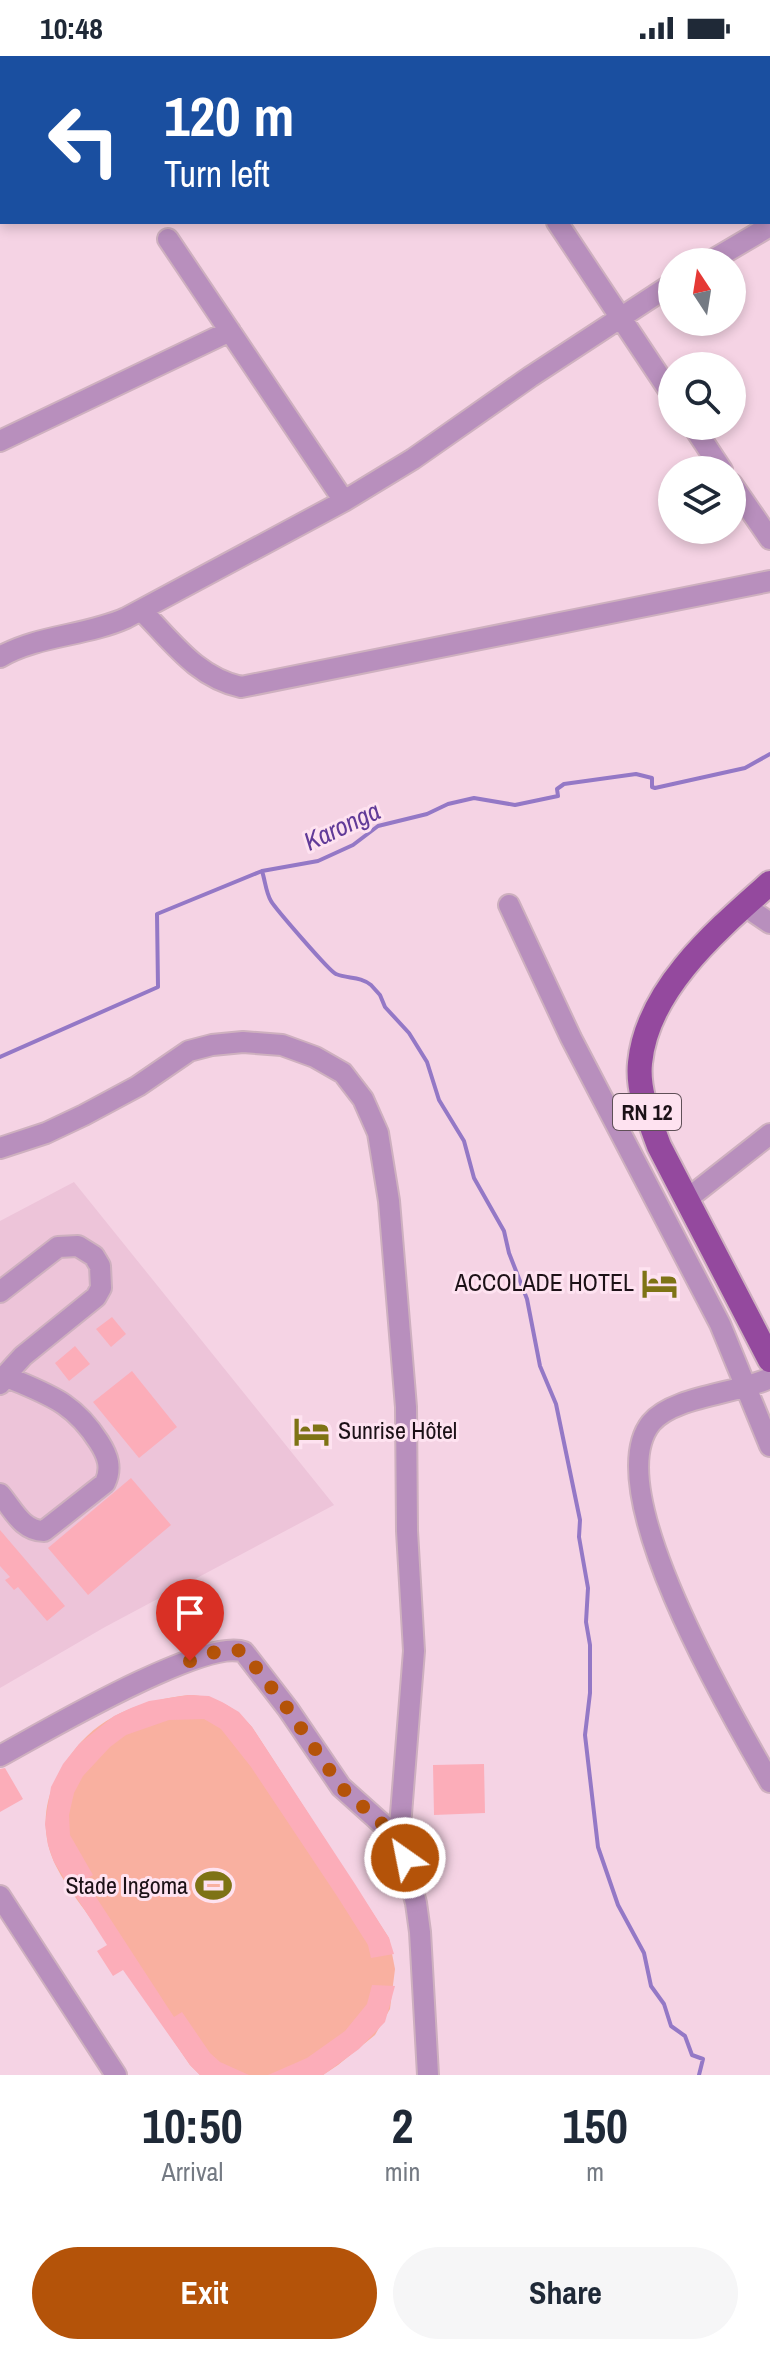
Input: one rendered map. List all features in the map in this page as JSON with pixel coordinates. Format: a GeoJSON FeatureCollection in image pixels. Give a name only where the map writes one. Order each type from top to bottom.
{"type":"FeatureCollection","features":[{"type":"Feature","properties":{"kind":"main road","name":"RN 12"},"geometry":{"type":"LineString","coordinates":[[770,883],[674,981],[645,1032],[639,1066],[646,1111],[659,1146],[770,1360]]}},
{"type":"Feature","properties":{"kind":"street"},"geometry":{"type":"LineString","coordinates":[[558,224],[658,374]]}},
{"type":"Feature","properties":{"kind":"street"},"geometry":{"type":"LineString","coordinates":[[733,248],[770,226]]}},
{"type":"Feature","properties":{"kind":"street"},"geometry":{"type":"LineString","coordinates":[[168,239],[344,501]]}},
{"type":"Feature","properties":{"kind":"street"},"geometry":{"type":"LineString","coordinates":[[0,657],[33,644],[109,626],[344,501],[413,459],[658,293]]}},
{"type":"Feature","properties":{"kind":"street"},"geometry":{"type":"LineString","coordinates":[[0,441],[230,331]]}},
{"type":"Feature","properties":{"kind":"street"},"geometry":{"type":"LineString","coordinates":[[746,504],[770,539]]}},
{"type":"Feature","properties":{"kind":"street"},"geometry":{"type":"LineString","coordinates":[[141,610],[196,667],[218,682],[241,687],[770,581]]}},
{"type":"Feature","properties":{"kind":"street"},"geometry":{"type":"LineString","coordinates":[[509,905],[571,1038],[720,1324],[770,1446]]}},
{"type":"Feature","properties":{"kind":"street"},"geometry":{"type":"LineString","coordinates":[[745,906],[770,923]]}},
{"type":"Feature","properties":{"kind":"street"},"geometry":{"type":"LineString","coordinates":[[0,1148],[46,1133],[84,1115],[138,1086],[189,1051],[212,1045],[243,1042],[282,1045],[315,1057],[343,1073],[363,1099],[378,1133],[389,1201],[406,1407],[407,1531],[414,1651],[399,1839],[416,1903],[420,1932],[428,2075]]}},
{"type":"Feature","properties":{"kind":"street"},"geometry":{"type":"LineString","coordinates":[[686,1200],[770,1134]]}},
{"type":"Feature","properties":{"kind":"street"},"geometry":{"type":"LineString","coordinates":[[0,1292],[58,1247],[69,1245],[87,1250],[100,1266],[102,1279],[96,1297],[23,1356],[2,1380],[70,1406],[80,1415],[106,1453],[110,1473],[105,1483],[44,1531],[33,1531],[21,1521],[0,1494]]}},
{"type":"Feature","properties":{"kind":"street"},"geometry":{"type":"LineString","coordinates":[[770,1378],[676,1406],[651,1423],[643,1437],[640,1453],[641,1496],[664,1574],[694,1640],[770,1782]]}},
{"type":"Feature","properties":{"kind":"street"},"geometry":{"type":"LineString","coordinates":[[0,1756],[131,1686],[190,1661],[234,1648],[244,1652],[279,1697],[341,1787],[399,1839]]}},
{"type":"Feature","properties":{"kind":"street"},"geometry":{"type":"LineString","coordinates":[[0,1896],[116,2075]]}},
{"type":"Feature","properties":{"kind":"shaded area"},"geometry":{"type":"Polygon","coordinates":[[[74,1182],[334,1505],[105,1627],[0,1688],[0,1221],[74,1182]]]}},
{"type":"Feature","properties":{"kind":"shaded area","name":"Stade Ingoma"},"geometry":{"type":"Polygon","coordinates":[[[189,1695],[208,1697],[224,1704],[252,1727],[389,1938],[395,1969],[390,2009],[375,2035],[323,2075],[200,2075],[190,2065],[67,1885],[51,1854],[46,1831],[47,1805],[55,1781],[76,1748],[99,1726],[127,1710],[157,1700],[189,1695]]]}},
{"type":"Feature","properties":{"kind":"building"},"geometry":{"type":"Polygon","coordinates":[[[112,1317],[126,1334],[111,1347],[96,1329],[112,1317]]]}},
{"type":"Feature","properties":{"kind":"building"},"geometry":{"type":"Polygon","coordinates":[[[75,1346],[90,1364],[69,1381],[55,1363],[75,1346]]]}},
{"type":"Feature","properties":{"kind":"building"},"geometry":{"type":"Polygon","coordinates":[[[132,1371],[177,1427],[139,1458],[93,1402],[132,1371]]]}},
{"type":"Feature","properties":{"kind":"building"},"geometry":{"type":"Polygon","coordinates":[[[131,1478],[171,1525],[88,1595],[48,1548],[131,1478]]]}},
{"type":"Feature","properties":{"kind":"building"},"geometry":{"type":"Polygon","coordinates":[[[0,1530],[65,1606],[47,1621],[18,1587],[14,1590],[5,1580],[10,1577],[0,1566],[0,1530]]]}},
{"type":"Feature","properties":{"kind":"building"},"geometry":{"type":"Polygon","coordinates":[[[189,1695],[209,1696],[222,1702],[239,1712],[252,1727],[389,1938],[394,1954],[371,1958],[368,1945],[337,1896],[251,1767],[221,1729],[204,1719],[169,1720],[126,1735],[110,1747],[83,1776],[74,1793],[69,1815],[70,1835],[93,1875],[85,1880],[174,2017],[182,2012],[210,2053],[220,2062],[249,2075],[200,2075],[190,2065],[123,1970],[113,1976],[97,1951],[107,1945],[54,1862],[48,1845],[45,1824],[51,1787],[63,1764],[79,1744],[114,1716],[131,1708],[149,1701],[189,1695]]]}},
{"type":"Feature","properties":{"kind":"building"},"geometry":{"type":"Polygon","coordinates":[[[484,1764],[485,1813],[434,1815],[433,1765],[484,1764]]]}},
{"type":"Feature","properties":{"kind":"building"},"geometry":{"type":"Polygon","coordinates":[[[5,1768],[23,1799],[0,1812],[0,1769],[5,1768]]]}},
{"type":"Feature","properties":{"kind":"building"},"geometry":{"type":"Polygon","coordinates":[[[372,1985],[395,1986],[385,2022],[359,2049],[323,2075],[268,2075],[307,2058],[345,2031],[367,2004],[372,1985]]]}},
{"type":"Feature","properties":{"kind":"waterway","name":"Karonga"},"geometry":{"type":"LineString","coordinates":[[0,1057],[158,987],[157,914],[262,871],[318,861],[353,845],[378,826],[474,798],[515,805],[558,796],[557,789],[564,784],[636,774],[652,778],[652,787],[655,788],[745,768],[770,754]]}},
{"type":"Feature","properties":{"kind":"waterway"},"geometry":{"type":"LineString","coordinates":[[262,871],[271,901],[314,952],[336,974],[371,985],[385,1007],[409,1033],[427,1062],[439,1100],[464,1141],[474,1178],[504,1231],[527,1299],[540,1366],[556,1404],[580,1520],[579,1537],[588,1588],[586,1622],[590,1645],[590,1693],[585,1735],[598,1847],[618,1905],[644,1953],[651,1986],[664,2004],[671,2026],[685,2036],[692,2055],[703,2059],[699,2075]]}},
{"type":"Feature","properties":{"kind":"place","name":"ACCOLADE HOTEL"},"geometry":{"type":"Point","coordinates":[660,1283]}},
{"type":"Feature","properties":{"kind":"place","name":"Sunrise Hôtel"},"geometry":{"type":"Point","coordinates":[312,1431]}},
{"type":"Feature","properties":{"kind":"place","name":"Stade Ingoma"},"geometry":{"type":"Point","coordinates":[214,1886]}},
{"type":"Feature","properties":{"kind":"route"},"geometry":{"type":"LineString","coordinates":[[190,1661],[234,1648],[244,1652],[288,1709],[341,1787],[399,1839],[405,1858]]}}]}
